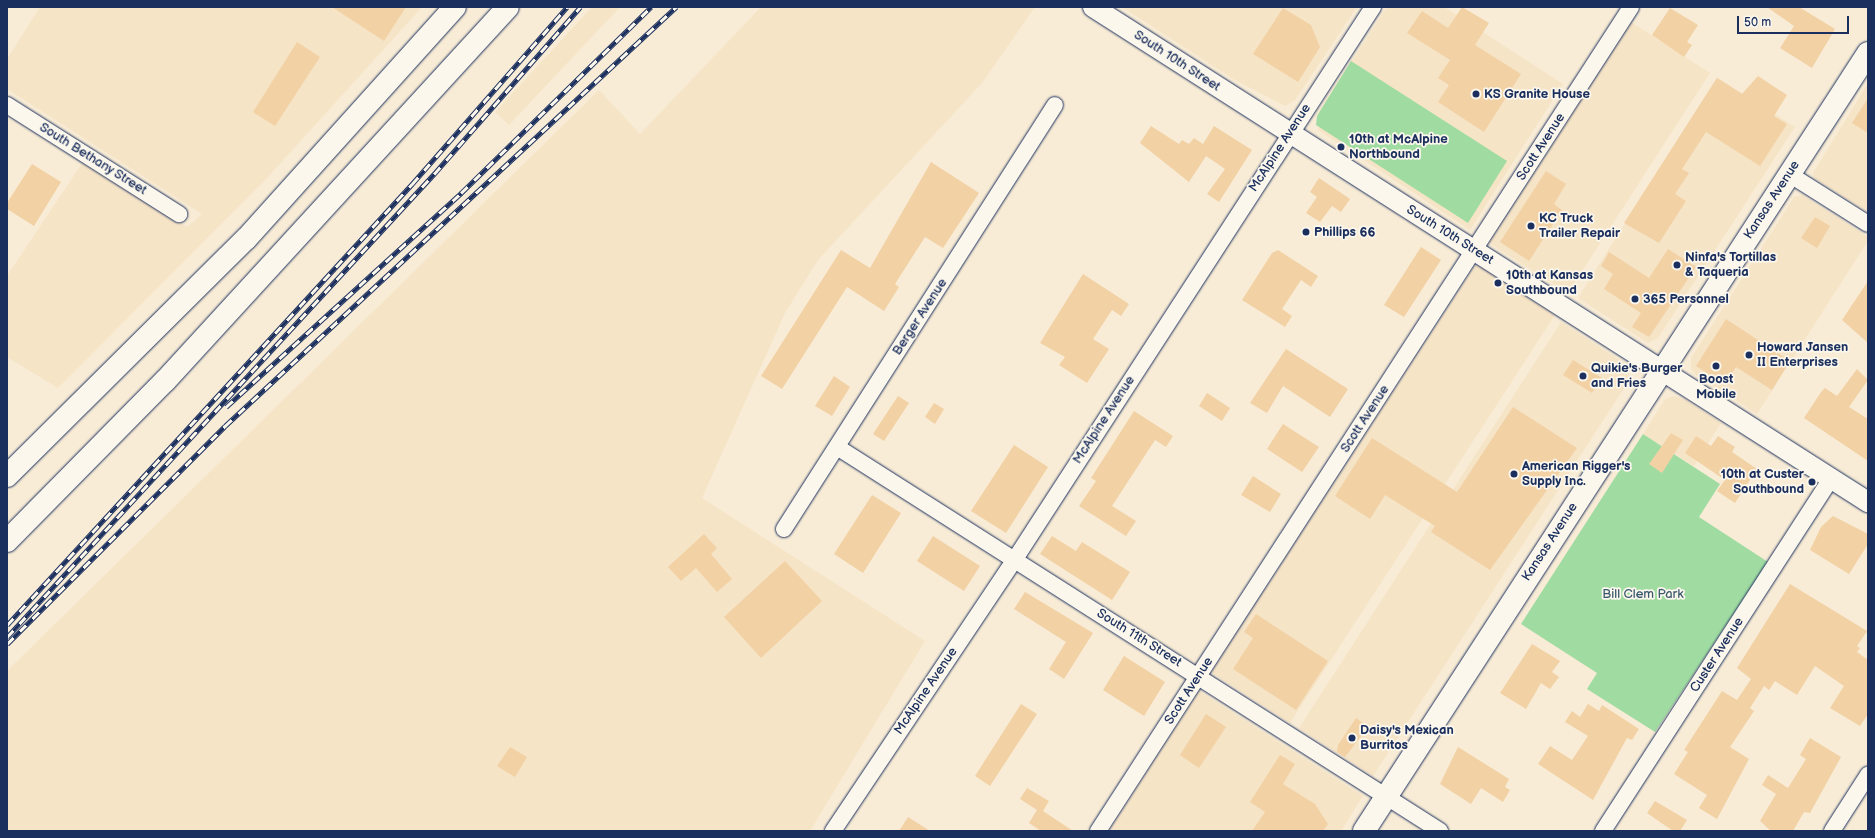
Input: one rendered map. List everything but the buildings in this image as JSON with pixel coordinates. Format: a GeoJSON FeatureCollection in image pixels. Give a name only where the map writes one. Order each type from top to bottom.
{"type":"FeatureCollection","features":[{"type":"Feature","properties":{"kind":"main road"},"geometry":{"type":"LineString","coordinates":[[8,475],[246,239],[455,7]]}},
{"type":"Feature","properties":{"kind":"main road"},"geometry":{"type":"LineString","coordinates":[[7,541],[166,381],[508,7]]}},
{"type":"Feature","properties":{"kind":"main road","name":"Kansas Avenue"},"geometry":{"type":"LineString","coordinates":[[1364,831],[1868,53]]}},
{"type":"Feature","properties":{"kind":"street","name":"South 10th Street"},"geometry":{"type":"LineString","coordinates":[[1093,7],[1474,251],[1662,369],[1868,502]]}},
{"type":"Feature","properties":{"kind":"street","name":"McAlpine Avenue"},"geometry":{"type":"LineString","coordinates":[[833,831],[1015,559],[1289,133],[1373,7]]}},
{"type":"Feature","properties":{"kind":"street","name":"Scott Avenue"},"geometry":{"type":"LineString","coordinates":[[1098,831],[1631,7]]}},
{"type":"Feature","properties":{"kind":"street","name":"South Bethany Street"},"geometry":{"type":"LineString","coordinates":[[7,105],[179,214]]}},
{"type":"Feature","properties":{"kind":"street","name":"Berger Avenue"},"geometry":{"type":"LineString","coordinates":[[784,528],[1055,105]]}},
{"type":"Feature","properties":{"kind":"street"},"geometry":{"type":"LineString","coordinates":[[1789,174],[1868,224]]}},
{"type":"Feature","properties":{"kind":"street","name":"South 11th Street"},"geometry":{"type":"LineString","coordinates":[[837,447],[1199,676],[1440,831]]}},
{"type":"Feature","properties":{"kind":"street","name":"Custer Avenue"},"geometry":{"type":"LineString","coordinates":[[1603,831],[1831,478]]}},
{"type":"Feature","properties":{"kind":"street"},"geometry":{"type":"LineString","coordinates":[[1832,831],[1868,775]]}},
{"type":"Feature","properties":{"kind":"shaded area"},"geometry":{"type":"Polygon","coordinates":[[[40,7],[422,7],[268,177],[58,388],[7,357],[7,276],[83,162],[187,227],[202,214],[7,89],[7,59],[40,7]]]}},
{"type":"Feature","properties":{"kind":"shaded area"},"geometry":{"type":"Polygon","coordinates":[[[592,7],[620,7],[509,125],[495,112],[592,7]]]}},
{"type":"Feature","properties":{"kind":"shaded area"},"geometry":{"type":"Polygon","coordinates":[[[761,7],[1035,7],[982,83],[818,260],[785,313],[702,498],[925,641],[810,831],[7,831],[7,671],[599,90],[640,134],[761,7]]]}},
{"type":"Feature","properties":{"kind":"shaded area"},"geometry":{"type":"Polygon","coordinates":[[[1122,7],[1357,7],[1295,100],[1285,106],[1233,79],[1122,7]]]}},
{"type":"Feature","properties":{"kind":"shaded area"},"geometry":{"type":"Polygon","coordinates":[[[1387,7],[1444,7],[1563,84],[1470,230],[1318,130],[1319,112],[1387,7]]]}},
{"type":"Feature","properties":{"kind":"shaded area"},"geometry":{"type":"Polygon","coordinates":[[[1631,22],[1710,73],[1568,293],[1489,243],[1631,22]]]}},
{"type":"Feature","properties":{"kind":"shaded area"},"geometry":{"type":"Polygon","coordinates":[[[1717,77],[1795,127],[1658,338],[1648,343],[1578,298],[1717,77]]]}},
{"type":"Feature","properties":{"kind":"shaded area"},"geometry":{"type":"Polygon","coordinates":[[[1868,83],[1868,212],[1814,178],[1813,173],[1868,83]]]}},
{"type":"Feature","properties":{"kind":"shaded area"},"geometry":{"type":"Polygon","coordinates":[[[1802,195],[1868,237],[1868,241],[1757,414],[1696,375],[1691,369],[1691,358],[1794,197],[1802,195]]]}},
{"type":"Feature","properties":{"kind":"shaded area"},"geometry":{"type":"Polygon","coordinates":[[[1476,264],[1555,315],[1290,723],[1211,672],[1476,264]]]}},
{"type":"Feature","properties":{"kind":"shaded area"},"geometry":{"type":"Polygon","coordinates":[[[1561,322],[1627,365],[1630,379],[1373,776],[1299,728],[1561,322]]]}},
{"type":"Feature","properties":{"kind":"shaded area"},"geometry":{"type":"Polygon","coordinates":[[[1673,396],[1686,400],[1721,423],[1694,466],[1643,434],[1665,399],[1673,396]]]}},
{"type":"Feature","properties":{"kind":"shaded area"},"geometry":{"type":"Polygon","coordinates":[[[1199,691],[1363,796],[1341,831],[1109,831],[1199,691]]]}},
{"type":"Feature","properties":{"kind":"green space"},"geometry":{"type":"Polygon","coordinates":[[[1351,61],[1507,161],[1468,223],[1316,125],[1317,116],[1351,61]]]}},
{"type":"Feature","properties":{"kind":"green space","name":"Bill Clem Park"},"geometry":{"type":"Polygon","coordinates":[[[1643,434],[1720,484],[1699,517],[1768,562],[1655,732],[1587,689],[1597,673],[1521,624],[1643,434]]]}},
{"type":"Feature","properties":{"kind":"railway"},"geometry":{"type":"LineString","coordinates":[[7,625],[412,184],[567,7]]}},
{"type":"Feature","properties":{"kind":"railway"},"geometry":{"type":"LineString","coordinates":[[7,637],[434,174],[580,7]]}},
{"type":"Feature","properties":{"kind":"railway"},"geometry":{"type":"LineString","coordinates":[[226,407],[461,193],[651,7]]}},
{"type":"Feature","properties":{"kind":"railway"},"geometry":{"type":"LineString","coordinates":[[7,644],[225,426],[676,7]]}},
{"type":"Feature","properties":{"kind":"place","name":"KS Granite House"},"geometry":{"type":"Point","coordinates":[1476,94]}},
{"type":"Feature","properties":{"kind":"place","name":"10th at McAlpine Northbound"},"geometry":{"type":"Point","coordinates":[1341,147]}},
{"type":"Feature","properties":{"kind":"place","name":"KC Truck Trailer Repair"},"geometry":{"type":"Point","coordinates":[1531,226]}},
{"type":"Feature","properties":{"kind":"place","name":"Phillips 66"},"geometry":{"type":"Point","coordinates":[1306,232]}},
{"type":"Feature","properties":{"kind":"place","name":"Ninfa's Tortillas & Taqueria"},"geometry":{"type":"Point","coordinates":[1677,265]}},
{"type":"Feature","properties":{"kind":"place","name":"10th at Kansas Southbound"},"geometry":{"type":"Point","coordinates":[1498,283]}},
{"type":"Feature","properties":{"kind":"place","name":"365 Personnel"},"geometry":{"type":"Point","coordinates":[1635,299]}},
{"type":"Feature","properties":{"kind":"place","name":"Howard Jansen II Enterprises"},"geometry":{"type":"Point","coordinates":[1749,355]}},
{"type":"Feature","properties":{"kind":"place","name":"Boost Mobile"},"geometry":{"type":"Point","coordinates":[1716,366]}},
{"type":"Feature","properties":{"kind":"place","name":"Quikie's Burger and Fries"},"geometry":{"type":"Point","coordinates":[1583,376]}},
{"type":"Feature","properties":{"kind":"place","name":"American Rigger's Supply Inc."},"geometry":{"type":"Point","coordinates":[1514,474]}},
{"type":"Feature","properties":{"kind":"place","name":"10th at Custer Southbound"},"geometry":{"type":"Point","coordinates":[1812,482]}},
{"type":"Feature","properties":{"kind":"place","name":"Daisy's Mexican Burritos"},"geometry":{"type":"Point","coordinates":[1352,738]}}]}
